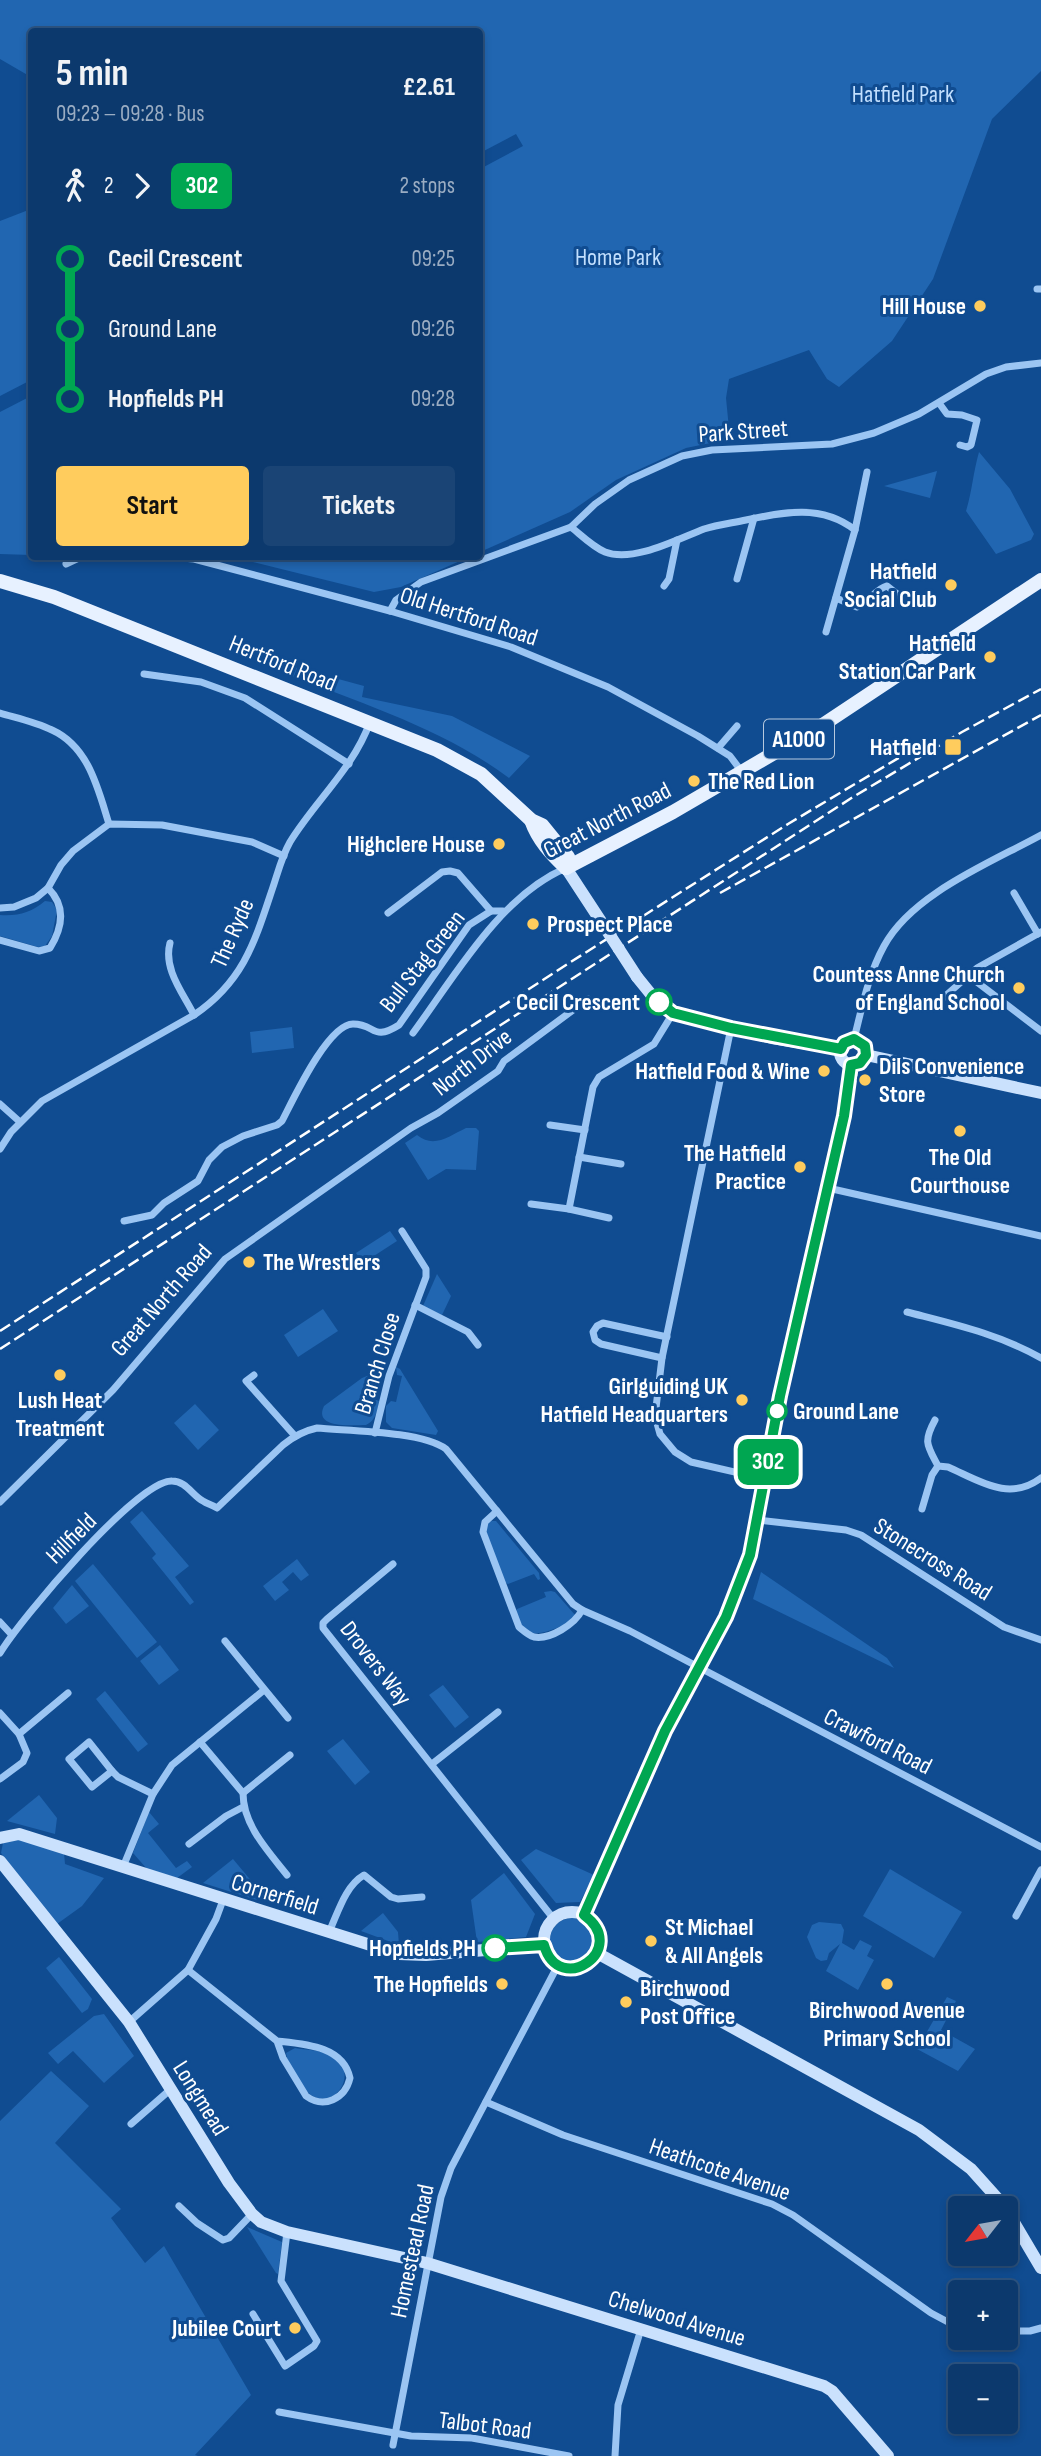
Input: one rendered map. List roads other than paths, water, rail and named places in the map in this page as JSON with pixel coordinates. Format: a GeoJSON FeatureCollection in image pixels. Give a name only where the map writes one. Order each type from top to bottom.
{"type":"FeatureCollection","features":[{"type":"Feature","properties":{"kind":"main road","name":"Great North Road"},"geometry":{"type":"LineString","coordinates":[[566,868],[742,773],[843,712],[1041,580]]}},
{"type":"Feature","properties":{"kind":"main road","name":"Hertford Road"},"geometry":{"type":"LineString","coordinates":[[0,581],[54,597],[437,750],[481,774],[531,820],[542,825],[568,857],[566,868]]}},
{"type":"Feature","properties":{"kind":"street","name":"Park Street"},"geometry":{"type":"LineString","coordinates":[[483,559],[571,527],[595,504],[629,480],[682,456],[712,450],[832,444],[874,433],[919,414],[986,374],[1041,363]]}},
{"type":"Feature","properties":{"kind":"street"},"geometry":{"type":"LineString","coordinates":[[939,402],[947,414],[977,420],[971,445],[960,445]]}},
{"type":"Feature","properties":{"kind":"street"},"geometry":{"type":"LineString","coordinates":[[826,632],[855,530],[867,472]]}},
{"type":"Feature","properties":{"kind":"street"},"geometry":{"type":"LineString","coordinates":[[571,527],[606,553],[628,555],[706,528],[782,513],[819,513],[843,521],[855,530]]}},
{"type":"Feature","properties":{"kind":"street"},"geometry":{"type":"LineString","coordinates":[[737,579],[754,518]]}},
{"type":"Feature","properties":{"kind":"street"},"geometry":{"type":"LineString","coordinates":[[664,586],[669,579],[677,540]]}},
{"type":"Feature","properties":{"kind":"street"},"geometry":{"type":"LineString","coordinates":[[65,564],[74,560]]}},
{"type":"Feature","properties":{"kind":"street","name":"Old Hertford Road"},"geometry":{"type":"LineString","coordinates":[[198,560],[390,611],[511,647],[608,687],[718,748],[730,756],[742,773]]}},
{"type":"Feature","properties":{"kind":"street","name":"Park Street"},"geometry":{"type":"LineString","coordinates":[[390,611],[396,600],[421,582],[481,560]]}},
{"type":"Feature","properties":{"kind":"street"},"geometry":{"type":"LineString","coordinates":[[836,598],[857,607],[864,605],[887,586],[901,597]]}},
{"type":"Feature","properties":{"kind":"street"},"geometry":{"type":"LineString","coordinates":[[145,674],[201,682],[245,698],[349,764]]}},
{"type":"Feature","properties":{"kind":"street"},"geometry":{"type":"LineString","coordinates":[[0,713],[51,729],[68,739],[81,752],[109,824]]}},
{"type":"Feature","properties":{"kind":"street","name":"The Ryde"},"geometry":{"type":"LineString","coordinates":[[0,1149],[20,1122],[42,1101],[194,1015],[213,1003],[227,988],[247,960],[290,842],[349,764],[370,722]]}},
{"type":"Feature","properties":{"kind":"street"},"geometry":{"type":"LineString","coordinates":[[718,748],[737,726]]}},
{"type":"Feature","properties":{"kind":"street"},"geometry":{"type":"LineString","coordinates":[[0,908],[25,904],[47,888],[73,851],[109,824],[175,828],[252,842],[284,856]]}},
{"type":"Feature","properties":{"kind":"street"},"geometry":{"type":"LineString","coordinates":[[854,1039],[873,969],[885,944],[903,920],[936,893],[1041,835]]}},
{"type":"Feature","properties":{"kind":"street"},"geometry":{"type":"LineString","coordinates":[[566,868],[637,977],[654,999],[673,1013],[731,1028],[841,1049]]}},
{"type":"Feature","properties":{"kind":"street","name":"Great North Road"},"geometry":{"type":"LineString","coordinates":[[413,1033],[503,911],[545,877],[566,868]]}},
{"type":"Feature","properties":{"kind":"street"},"geometry":{"type":"LineString","coordinates":[[388,913],[442,872],[450,871],[458,873],[491,911]]}},
{"type":"Feature","properties":{"kind":"street"},"geometry":{"type":"LineString","coordinates":[[0,940],[39,951],[50,948],[62,914],[60,902],[47,888]]}},
{"type":"Feature","properties":{"kind":"street"},"geometry":{"type":"LineString","coordinates":[[943,998],[977,968],[1039,933],[1014,893]]}},
{"type":"Feature","properties":{"kind":"street","name":"Bull Stag Green"},"geometry":{"type":"LineString","coordinates":[[124,1221],[152,1215],[164,1203],[198,1181],[209,1160],[222,1147],[282,1121],[316,1060],[338,1030],[353,1024],[379,1033],[399,1025],[469,925],[491,911],[503,911]]}},
{"type":"Feature","properties":{"kind":"street"},"geometry":{"type":"LineString","coordinates":[[170,943],[167,954],[169,967],[194,1015]]}},
{"type":"Feature","properties":{"kind":"street"},"geometry":{"type":"LineString","coordinates":[[969,976],[1041,1031]]}},
{"type":"Feature","properties":{"kind":"street","name":"North Drive"},"geometry":{"type":"LineString","coordinates":[[411,1128],[438,1113],[498,1071],[504,1061],[588,999]]}},
{"type":"Feature","properties":{"kind":"street"},"geometry":{"type":"LineString","coordinates":[[569,1209],[593,1087],[599,1077],[654,1044],[673,1013]]}},
{"type":"Feature","properties":{"kind":"street"},"geometry":{"type":"LineString","coordinates":[[731,1028],[667,1337],[655,1416],[660,1434],[675,1452],[691,1462],[765,1479]]}},
{"type":"Feature","properties":{"kind":"street"},"geometry":{"type":"LineString","coordinates":[[854,1039],[865,1046],[866,1055],[860,1063],[851,1065],[841,1058],[841,1049],[844,1043],[854,1039]]}},
{"type":"Feature","properties":{"kind":"street"},"geometry":{"type":"LineString","coordinates":[[866,1055],[1041,1093]]}},
{"type":"Feature","properties":{"kind":"street"},"geometry":{"type":"LineString","coordinates":[[584,1915],[665,1731],[734,1596],[750,1555],[780,1396],[844,1116],[851,1065]]}},
{"type":"Feature","properties":{"kind":"street"},"geometry":{"type":"LineString","coordinates":[[0,1104],[20,1122]]}},
{"type":"Feature","properties":{"kind":"street"},"geometry":{"type":"LineString","coordinates":[[550,1125],[585,1130]]}},
{"type":"Feature","properties":{"kind":"street","name":"Great North Road"},"geometry":{"type":"LineString","coordinates":[[0,1502],[113,1390],[225,1259],[411,1128]]}},
{"type":"Feature","properties":{"kind":"street"},"geometry":{"type":"LineString","coordinates":[[579,1157],[621,1164]]}},
{"type":"Feature","properties":{"kind":"street"},"geometry":{"type":"LineString","coordinates":[[828,1188],[1041,1236]]}},
{"type":"Feature","properties":{"kind":"street"},"geometry":{"type":"LineString","coordinates":[[531,1204],[610,1218]]}},
{"type":"Feature","properties":{"kind":"street","name":"Branch Close"},"geometry":{"type":"LineString","coordinates":[[375,1433],[388,1376],[426,1277],[426,1269],[402,1231]]}},
{"type":"Feature","properties":{"kind":"street","name":"Branch Close"},"geometry":{"type":"LineString","coordinates":[[415,1305],[468,1332],[478,1345]]}},
{"type":"Feature","properties":{"kind":"street"},"geometry":{"type":"LineString","coordinates":[[907,1312],[978,1331],[1041,1358]]}},
{"type":"Feature","properties":{"kind":"street"},"geometry":{"type":"LineString","coordinates":[[663,1358],[601,1344],[595,1340],[593,1332],[597,1326],[604,1324],[667,1337]]}},
{"type":"Feature","properties":{"kind":"street"},"geometry":{"type":"LineString","coordinates":[[254,1375],[246,1381],[295,1436],[317,1428],[375,1433],[440,1444],[446,1449],[497,1511],[573,1604],[582,1610],[571,1625],[544,1637],[527,1634],[519,1627],[483,1532],[485,1522],[497,1511]]}},
{"type":"Feature","properties":{"kind":"street"},"geometry":{"type":"LineString","coordinates":[[934,1420],[926,1440],[938,1466]]}},
{"type":"Feature","properties":{"kind":"street","name":"Hillfield"},"geometry":{"type":"LineString","coordinates":[[0,1653],[40,1597],[90,1544],[155,1487],[172,1481],[217,1508],[295,1436]]}},
{"type":"Feature","properties":{"kind":"street"},"geometry":{"type":"LineString","coordinates":[[938,1466],[948,1467],[1004,1490],[1026,1488],[1041,1479]]}},
{"type":"Feature","properties":{"kind":"street"},"geometry":{"type":"LineString","coordinates":[[922,1508],[932,1475],[938,1466]]}},
{"type":"Feature","properties":{"kind":"street","name":"Stonecross Road"},"geometry":{"type":"LineString","coordinates":[[758,1520],[846,1530],[861,1535],[1004,1628],[1041,1640]]}},
{"type":"Feature","properties":{"kind":"street","name":"Drovers Way"},"geometry":{"type":"LineString","coordinates":[[393,1564],[327,1619],[323,1628],[553,1918]]}},
{"type":"Feature","properties":{"kind":"street","name":"Crawford Road"},"geometry":{"type":"LineString","coordinates":[[582,1610],[630,1631],[1041,1847]]}},
{"type":"Feature","properties":{"kind":"street"},"geometry":{"type":"LineString","coordinates":[[0,1622],[11,1634]]}},
{"type":"Feature","properties":{"kind":"street"},"geometry":{"type":"LineString","coordinates":[[225,1641],[288,1717]]}},
{"type":"Feature","properties":{"kind":"street"},"geometry":{"type":"LineString","coordinates":[[123,1867],[153,1794],[172,1765],[264,1689]]}},
{"type":"Feature","properties":{"kind":"street"},"geometry":{"type":"LineString","coordinates":[[19,1734],[68,1693]]}},
{"type":"Feature","properties":{"kind":"street"},"geometry":{"type":"LineString","coordinates":[[432,1764],[498,1712]]}},
{"type":"Feature","properties":{"kind":"street"},"geometry":{"type":"LineString","coordinates":[[0,1713],[19,1734],[26,1747],[25,1758],[0,1779]]}},
{"type":"Feature","properties":{"kind":"street"},"geometry":{"type":"LineString","coordinates":[[112,1771],[92,1787],[69,1759],[89,1742],[118,1777],[153,1794]]}},
{"type":"Feature","properties":{"kind":"street"},"geometry":{"type":"LineString","coordinates":[[200,1742],[243,1793],[243,1807],[255,1834],[287,1875]]}},
{"type":"Feature","properties":{"kind":"street"},"geometry":{"type":"LineString","coordinates":[[243,1793],[290,1755]]}},
{"type":"Feature","properties":{"kind":"street"},"geometry":{"type":"LineString","coordinates":[[189,1844],[226,1816],[243,1807]]}},
{"type":"Feature","properties":{"kind":"street","name":"Cornerfield"},"geometry":{"type":"LineString","coordinates":[[0,1838],[19,1834],[386,1951],[412,1955],[544,1945]]}},
{"type":"Feature","properties":{"kind":"street","name":"Longmead"},"geometry":{"type":"LineString","coordinates":[[0,1861],[129,2022],[229,2183],[252,2214],[261,2222],[287,2232],[427,2263]]}},
{"type":"Feature","properties":{"kind":"street"},"geometry":{"type":"LineString","coordinates":[[1016,1916],[1041,1870]]}},
{"type":"Feature","properties":{"kind":"street"},"geometry":{"type":"LineString","coordinates":[[328,1933],[346,1894],[357,1879],[364,1875],[391,1897],[422,1897]]}},
{"type":"Feature","properties":{"kind":"street"},"geometry":{"type":"LineString","coordinates":[[129,2022],[188,1970],[216,1919],[223,1900]]}},
{"type":"Feature","properties":{"kind":"street"},"geometry":{"type":"LineString","coordinates":[[568,1912],[584,1915],[592,1920],[600,1936],[597,1953],[584,1966],[566,1968],[548,1956],[544,1935],[553,1918],[568,1912]]}},
{"type":"Feature","properties":{"kind":"street"},"geometry":{"type":"LineString","coordinates":[[597,1953],[919,2130],[971,2169],[995,2196]]}},
{"type":"Feature","properties":{"kind":"street","name":"Homestead Road"},"geometry":{"type":"LineString","coordinates":[[393,2445],[441,2196],[451,2168],[558,1965]]}},
{"type":"Feature","properties":{"kind":"street"},"geometry":{"type":"LineString","coordinates":[[188,1970],[277,2041],[338,2055],[350,2078],[345,2091],[326,2103],[312,2101],[283,2059],[277,2041]]}},
{"type":"Feature","properties":{"kind":"street"},"geometry":{"type":"LineString","coordinates":[[131,2124],[171,2089]]}},
{"type":"Feature","properties":{"kind":"street","name":"Heathcote Avenue"},"geometry":{"type":"LineString","coordinates":[[486,2102],[563,2135],[772,2204],[793,2215],[931,2313],[948,2322]]}},
{"type":"Feature","properties":{"kind":"street"},"geometry":{"type":"LineString","coordinates":[[179,2206],[197,2223],[223,2239],[229,2238],[252,2214]]}},
{"type":"Feature","properties":{"kind":"street"},"geometry":{"type":"LineString","coordinates":[[1018,2229],[1041,2268]]}},
{"type":"Feature","properties":{"kind":"street"},"geometry":{"type":"LineString","coordinates":[[253,2314],[285,2366],[317,2341],[281,2281],[287,2232]]}},
{"type":"Feature","properties":{"kind":"street","name":"Chelwood Avenue"},"geometry":{"type":"LineString","coordinates":[[427,2263],[824,2386],[832,2391],[888,2456]]}},
{"type":"Feature","properties":{"kind":"street"},"geometry":{"type":"LineString","coordinates":[[1018,2332],[1041,2328]]}},
{"type":"Feature","properties":{"kind":"street"},"geometry":{"type":"LineString","coordinates":[[615,2456],[618,2405],[641,2329]]}},
{"type":"Feature","properties":{"kind":"street","name":"Talbot Road"},"geometry":{"type":"LineString","coordinates":[[279,2412],[396,2433],[439,2438],[472,2438],[569,2456]]}},
{"type":"Feature","properties":{"kind":"railway"},"geometry":{"type":"LineString","coordinates":[[0,1349],[853,797],[1041,689]]}},
{"type":"Feature","properties":{"kind":"railway"},"geometry":{"type":"LineString","coordinates":[[720,893],[1041,715]]}},
{"type":"Feature","properties":{"kind":"railway"},"geometry":{"type":"LineString","coordinates":[[0,1331],[566,965],[788,824],[927,741]]}},
{"type":"Feature","properties":{"kind":"place","name":"Hill House"},"geometry":{"type":"Point","coordinates":[980,306]}},
{"type":"Feature","properties":{"kind":"place","name":"Hatfield Social Club"},"geometry":{"type":"Point","coordinates":[951,585]}},
{"type":"Feature","properties":{"kind":"place","name":"Hatfield Station Car Park"},"geometry":{"type":"Point","coordinates":[990,657]}},
{"type":"Feature","properties":{"kind":"place","name":"Hatfield"},"geometry":{"type":"Point","coordinates":[953,747]}},
{"type":"Feature","properties":{"kind":"place","name":"The Red Lion"},"geometry":{"type":"Point","coordinates":[694,781]}},
{"type":"Feature","properties":{"kind":"place","name":"Highclere House"},"geometry":{"type":"Point","coordinates":[499,844]}},
{"type":"Feature","properties":{"kind":"place","name":"Prospect Place"},"geometry":{"type":"Point","coordinates":[533,924]}},
{"type":"Feature","properties":{"kind":"place","name":"Countess Anne Church of England School"},"geometry":{"type":"Point","coordinates":[1019,988]}},
{"type":"Feature","properties":{"kind":"place","name":"Cecil Crescent"},"geometry":{"type":"Point","coordinates":[659,1002]}},
{"type":"Feature","properties":{"kind":"place","name":"Hatfield Food & Wine"},"geometry":{"type":"Point","coordinates":[824,1071]}},
{"type":"Feature","properties":{"kind":"place","name":"Dils Convenience Store"},"geometry":{"type":"Point","coordinates":[865,1080]}},
{"type":"Feature","properties":{"kind":"place","name":"The Old Courthouse"},"geometry":{"type":"Point","coordinates":[960,1131]}},
{"type":"Feature","properties":{"kind":"place","name":"The Hatfield Practice"},"geometry":{"type":"Point","coordinates":[800,1167]}},
{"type":"Feature","properties":{"kind":"place","name":"The Wrestlers"},"geometry":{"type":"Point","coordinates":[249,1262]}},
{"type":"Feature","properties":{"kind":"place","name":"Lush Heat Treatment"},"geometry":{"type":"Point","coordinates":[60,1375]}},
{"type":"Feature","properties":{"kind":"place","name":"Girlguiding UK Hatfield Headquarters"},"geometry":{"type":"Point","coordinates":[742,1400]}},
{"type":"Feature","properties":{"kind":"place","name":"Ground Lane"},"geometry":{"type":"Point","coordinates":[777,1411]}},
{"type":"Feature","properties":{"kind":"place","name":"St Michael & All Angels"},"geometry":{"type":"Point","coordinates":[651,1941]}},
{"type":"Feature","properties":{"kind":"place","name":"Hopfields PH"},"geometry":{"type":"Point","coordinates":[495,1948]}},
{"type":"Feature","properties":{"kind":"place","name":"The Hopfields"},"geometry":{"type":"Point","coordinates":[502,1984]}},
{"type":"Feature","properties":{"kind":"place","name":"Birchwood Avenue Primary School"},"geometry":{"type":"Point","coordinates":[887,1984]}},
{"type":"Feature","properties":{"kind":"place","name":"Birchwood Post Office"},"geometry":{"type":"Point","coordinates":[626,2002]}},
{"type":"Feature","properties":{"kind":"place","name":"Jubilee Court"},"geometry":{"type":"Point","coordinates":[295,2328]}},
{"type":"Feature","properties":{"kind":"park label","name":"Hatfield Park"},"geometry":{"type":"Point","coordinates":[903,94]}},
{"type":"Feature","properties":{"kind":"park label","name":"Home Park"},"geometry":{"type":"Point","coordinates":[618,257]}}]}
